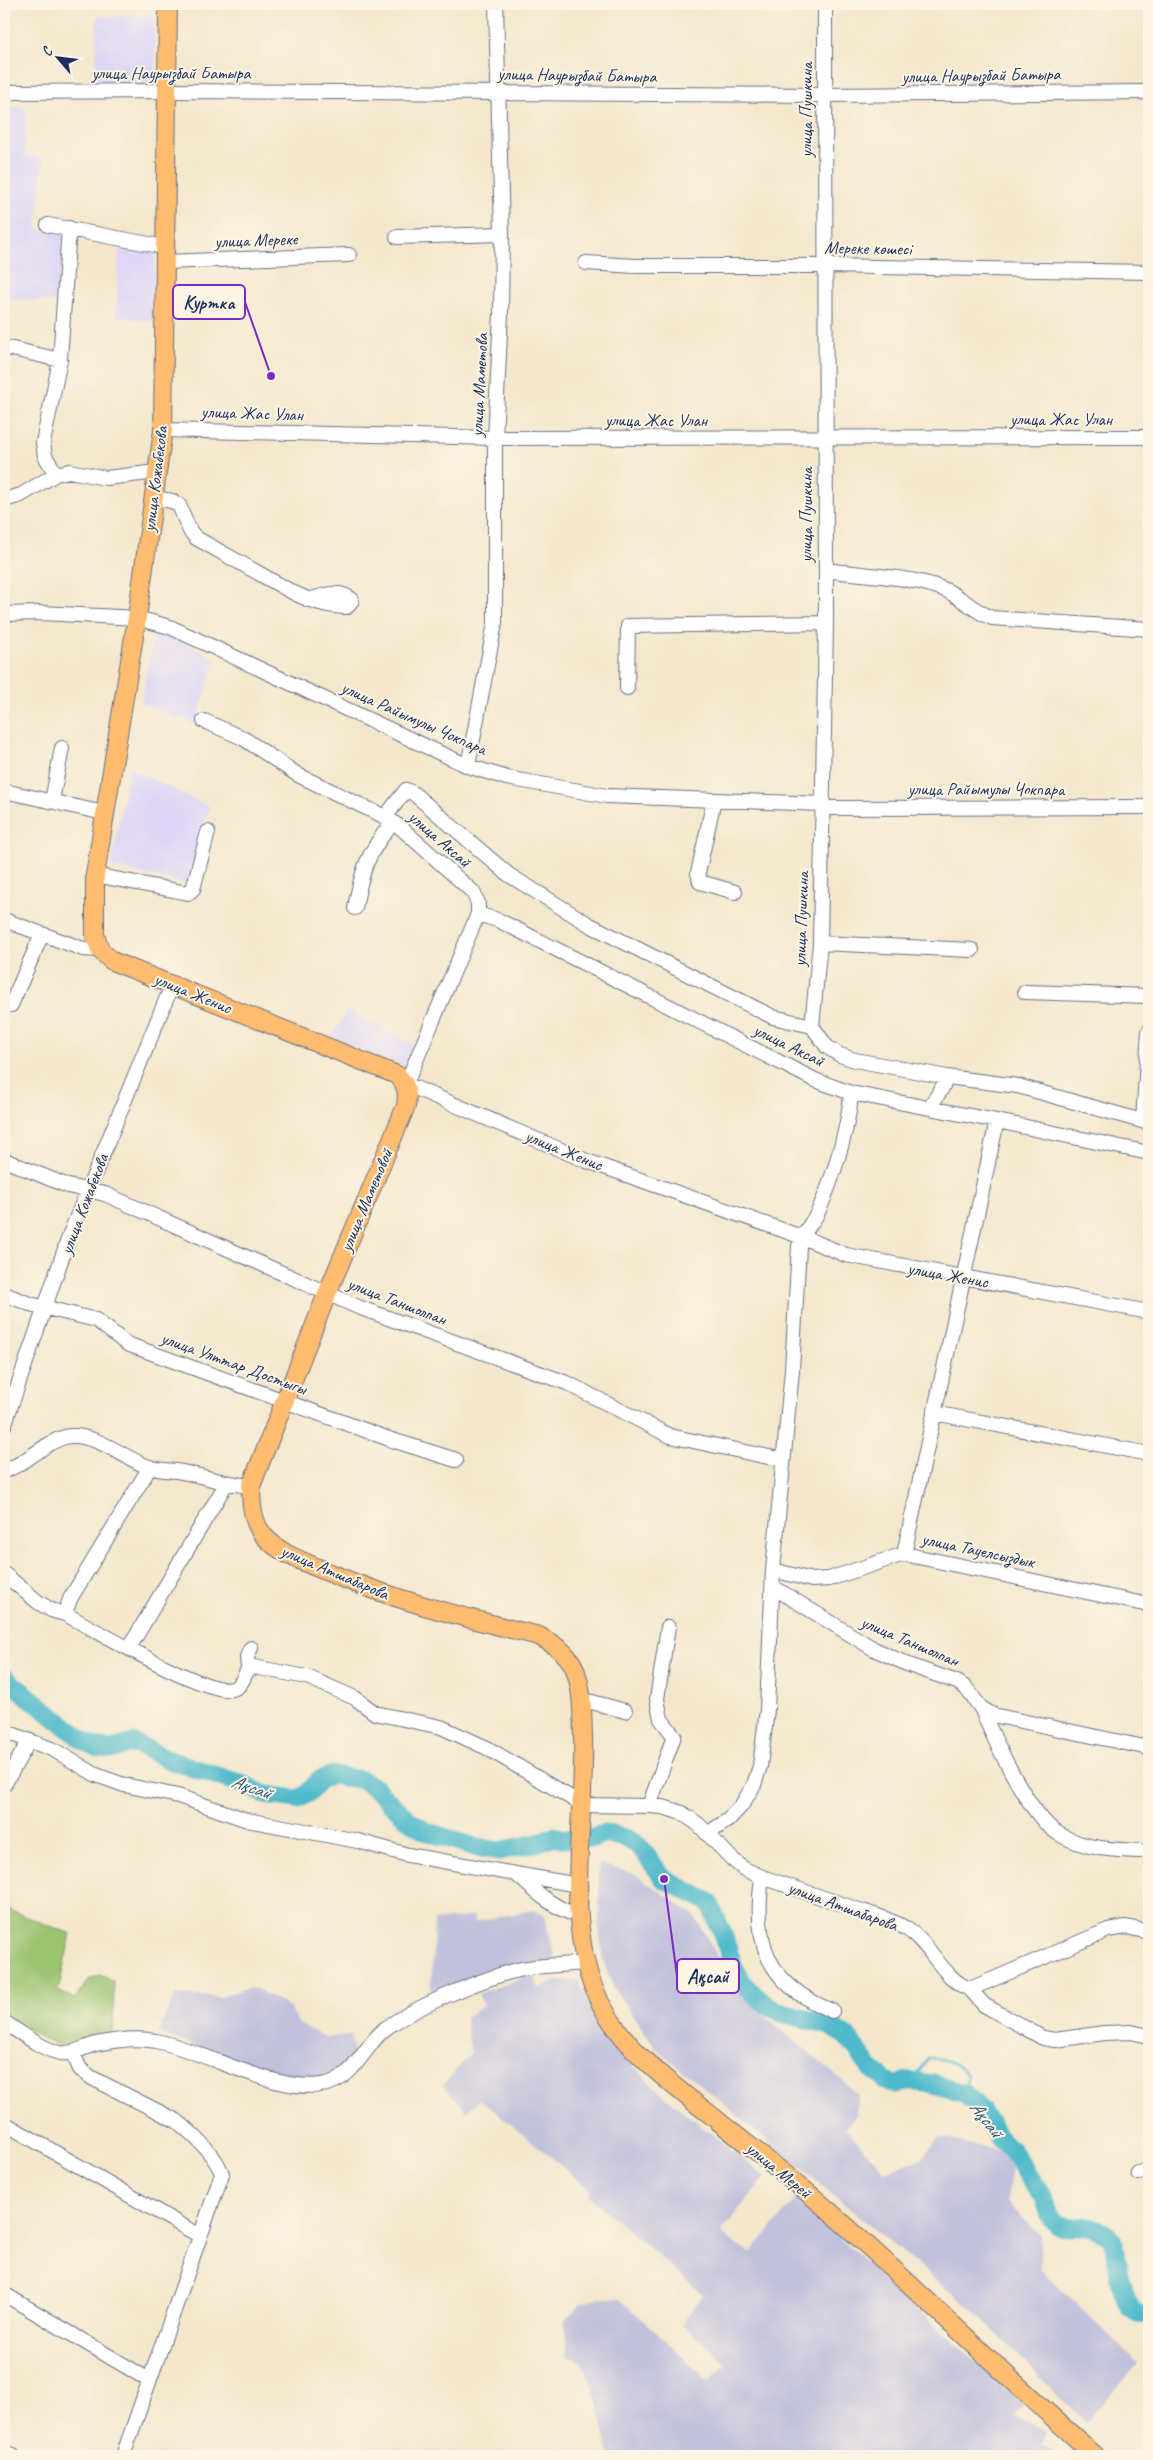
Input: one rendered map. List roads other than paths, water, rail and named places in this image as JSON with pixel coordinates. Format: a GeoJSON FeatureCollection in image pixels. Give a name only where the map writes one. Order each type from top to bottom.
{"type":"FeatureCollection","features":[{"type":"Feature","properties":{"kind":"main road","name":"улица Кожабекова"},"geometry":{"type":"LineString","coordinates":[[100,950],[95,935],[95,875],[137,618],[163,430],[168,4]]}},
{"type":"Feature","properties":{"kind":"main road","name":"улица Женис"},"geometry":{"type":"LineString","coordinates":[[100,950],[112,961],[374,1064],[397,1075],[406,1084]]}},
{"type":"Feature","properties":{"kind":"main road","name":"улица Маметовой"},"geometry":{"type":"LineString","coordinates":[[251,1486],[327,1294],[406,1106],[406,1084]]}},
{"type":"Feature","properties":{"kind":"main road","name":"улица Атшабарова"},"geometry":{"type":"LineString","coordinates":[[251,1486],[254,1518],[262,1534],[275,1548],[293,1558],[346,1580],[404,1600],[539,1636],[554,1644],[566,1655],[574,1668],[581,1700],[583,1805],[581,1826]]}},
{"type":"Feature","properties":{"kind":"main road","name":"улица Мерей"},"geometry":{"type":"LineString","coordinates":[[581,1826],[578,1885],[579,1916],[585,1963],[595,1992],[608,2015],[624,2037],[675,2087],[817,2201],[858,2237],[1023,2392],[1096,2456]]}},
{"type":"Feature","properties":{"kind":"street","name":"улица Маметова"},"geometry":{"type":"LineString","coordinates":[[468,766],[496,623],[495,438],[501,313],[502,234],[496,92],[496,4]]}},
{"type":"Feature","properties":{"kind":"street","name":"улица Пушкина"},"geometry":{"type":"LineString","coordinates":[[812,1026],[820,943],[826,623],[824,439],[825,4]]}},
{"type":"Feature","properties":{"kind":"street","name":"улица Наурызбай Батыра"},"geometry":{"type":"LineString","coordinates":[[4,92],[496,92],[824,96],[1149,92]]}},
{"type":"Feature","properties":{"kind":"street","name":"улица Мереке"},"geometry":{"type":"LineString","coordinates":[[48,225],[69,228],[165,255],[349,255]]}},
{"type":"Feature","properties":{"kind":"street"},"geometry":{"type":"LineString","coordinates":[[56,474],[45,456],[43,443],[60,360],[69,228]]}},
{"type":"Feature","properties":{"kind":"street"},"geometry":{"type":"LineString","coordinates":[[397,237],[502,234]]}},
{"type":"Feature","properties":{"kind":"street","name":"Мереке көшесі"},"geometry":{"type":"LineString","coordinates":[[586,263],[636,266],[825,266],[1149,272]]}},
{"type":"Feature","properties":{"kind":"street"},"geometry":{"type":"LineString","coordinates":[[4,346],[60,360]]}},
{"type":"Feature","properties":{"kind":"street","name":"улица Жас Улан"},"geometry":{"type":"LineString","coordinates":[[163,430],[495,438],[824,439],[1149,437]]}},
{"type":"Feature","properties":{"kind":"street"},"geometry":{"type":"LineString","coordinates":[[4,500],[21,495],[56,474],[69,471],[106,478],[158,472]]}},
{"type":"Feature","properties":{"kind":"street"},"geometry":{"type":"LineString","coordinates":[[154,498],[172,501],[180,505],[190,531],[196,538],[308,600]]}},
{"type":"Feature","properties":{"kind":"street"},"geometry":{"type":"LineString","coordinates":[[826,570],[928,584],[945,590],[977,613],[992,618],[1149,629]]}},
{"type":"Feature","properties":{"kind":"street","name":"улица Райымулы Чокпара"},"geometry":{"type":"LineString","coordinates":[[4,614],[41,613],[137,618],[170,627],[468,766],[507,778],[608,796],[823,806],[1149,807]]}},
{"type":"Feature","properties":{"kind":"street"},"geometry":{"type":"LineString","coordinates":[[627,688],[628,626],[826,623]]}},
{"type":"Feature","properties":{"kind":"street"},"geometry":{"type":"LineString","coordinates":[[204,721],[244,738],[298,775],[389,820],[368,856],[361,876],[355,908]]}},
{"type":"Feature","properties":{"kind":"street"},"geometry":{"type":"LineString","coordinates":[[52,801],[62,748]]}},
{"type":"Feature","properties":{"kind":"street","name":"улица Аксай"},"geometry":{"type":"LineString","coordinates":[[1146,1122],[1047,1092],[855,1060],[840,1055],[828,1047],[812,1026],[773,1017],[590,926],[509,875],[413,793],[406,790],[389,820],[473,892],[478,903],[478,914],[500,921],[815,1080],[851,1093],[997,1120],[1149,1153]]}},
{"type":"Feature","properties":{"kind":"street"},"geometry":{"type":"LineString","coordinates":[[4,791],[104,813]]}},
{"type":"Feature","properties":{"kind":"street"},"geometry":{"type":"LineString","coordinates":[[714,800],[698,873],[700,882],[735,892]]}},
{"type":"Feature","properties":{"kind":"street"},"geometry":{"type":"LineString","coordinates":[[95,875],[188,893],[193,889],[208,832]]}},
{"type":"Feature","properties":{"kind":"street","name":"улица Маметовой"},"geometry":{"type":"LineString","coordinates":[[406,1084],[478,914]]}},
{"type":"Feature","properties":{"kind":"street","name":"улица Женис"},"geometry":{"type":"LineString","coordinates":[[4,920],[83,949],[100,950]]}},
{"type":"Feature","properties":{"kind":"street"},"geometry":{"type":"LineString","coordinates":[[12,1005],[42,934]]}},
{"type":"Feature","properties":{"kind":"street"},"geometry":{"type":"LineString","coordinates":[[820,943],[972,950]]}},
{"type":"Feature","properties":{"kind":"street","name":"улица Кожабекова"},"geometry":{"type":"LineString","coordinates":[[4,1426],[70,1234],[172,985]]}},
{"type":"Feature","properties":{"kind":"street"},"geometry":{"type":"LineString","coordinates":[[1025,992],[1149,996]]}},
{"type":"Feature","properties":{"kind":"street"},"geometry":{"type":"LineString","coordinates":[[1146,1122],[1149,1031]]}},
{"type":"Feature","properties":{"kind":"street"},"geometry":{"type":"LineString","coordinates":[[929,1108],[941,1090],[946,1076]]}},
{"type":"Feature","properties":{"kind":"street","name":"улица Женис"},"geometry":{"type":"LineString","coordinates":[[406,1084],[588,1161],[802,1237],[846,1255],[1149,1312]]}},
{"type":"Feature","properties":{"kind":"street"},"geometry":{"type":"LineString","coordinates":[[708,1834],[728,1820],[741,1806],[754,1785],[760,1766],[767,1710],[773,1570],[792,1370],[799,1246],[802,1237],[818,1213],[840,1148],[850,1111],[851,1093]]}},
{"type":"Feature","properties":{"kind":"street"},"geometry":{"type":"LineString","coordinates":[[904,1554],[997,1120]]}},
{"type":"Feature","properties":{"kind":"street","name":"улица Таншолпан"},"geometry":{"type":"LineString","coordinates":[[4,1160],[68,1186],[105,1194],[327,1294],[567,1383],[670,1436],[783,1460]]}},
{"type":"Feature","properties":{"kind":"street","name":"улица Улттар Достыгы"},"geometry":{"type":"LineString","coordinates":[[4,1294],[30,1304],[96,1320],[127,1344],[284,1401],[456,1460]]}},
{"type":"Feature","properties":{"kind":"street"},"geometry":{"type":"LineString","coordinates":[[934,1413],[1149,1454]]}},
{"type":"Feature","properties":{"kind":"street"},"geometry":{"type":"LineString","coordinates":[[4,1471],[27,1461],[57,1440],[69,1436],[83,1436],[150,1467],[187,1473],[226,1484],[251,1486]]}},
{"type":"Feature","properties":{"kind":"street"},"geometry":{"type":"LineString","coordinates":[[65,1614],[70,1599],[150,1467]]}},
{"type":"Feature","properties":{"kind":"street"},"geometry":{"type":"LineString","coordinates":[[129,1648],[226,1484]]}},
{"type":"Feature","properties":{"kind":"street","name":"улица Тауелсыздык"},"geometry":{"type":"LineString","coordinates":[[773,1570],[812,1580],[828,1579],[904,1554],[1149,1605]]}},
{"type":"Feature","properties":{"kind":"street"},"geometry":{"type":"LineString","coordinates":[[4,1574],[38,1602],[51,1610],[65,1614],[192,1679],[219,1688],[232,1690],[240,1686],[248,1669],[247,1657],[251,1648]]}},
{"type":"Feature","properties":{"kind":"street","name":"улица Таншолпан"},"geometry":{"type":"LineString","coordinates":[[773,1587],[874,1650],[958,1682],[966,1688],[981,1708],[997,1746],[1039,1816],[1057,1834],[1089,1846],[1140,1851]]}},
{"type":"Feature","properties":{"kind":"street"},"geometry":{"type":"LineString","coordinates":[[649,1806],[674,1736],[661,1719],[657,1699],[668,1627]]}},
{"type":"Feature","properties":{"kind":"street"},"geometry":{"type":"LineString","coordinates":[[248,1669],[261,1667],[307,1677],[355,1698],[375,1713],[441,1727],[487,1748],[583,1805]]}},
{"type":"Feature","properties":{"kind":"street"},"geometry":{"type":"LineString","coordinates":[[581,1700],[625,1711]]}},
{"type":"Feature","properties":{"kind":"street"},"geometry":{"type":"LineString","coordinates":[[981,1708],[993,1715],[1149,1748]]}},
{"type":"Feature","properties":{"kind":"street"},"geometry":{"type":"LineString","coordinates":[[4,1731],[54,1750],[96,1775],[124,1784],[178,1796],[247,1820],[358,1841],[408,1855],[578,1885]]}},
{"type":"Feature","properties":{"kind":"street"},"geometry":{"type":"LineString","coordinates":[[4,1785],[29,1741]]}},
{"type":"Feature","properties":{"kind":"street","name":"улица Атшабарова"},"geometry":{"type":"LineString","coordinates":[[583,1805],[663,1807],[682,1813],[708,1834],[744,1869],[907,1928],[923,1942],[950,1976],[961,1986],[970,1989],[984,2005],[1043,2038],[1055,2040],[1104,2033],[1131,2032],[1149,2036]]}},
{"type":"Feature","properties":{"kind":"street"},"geometry":{"type":"LineString","coordinates":[[517,1874],[548,1902],[564,1912],[579,1916]]}},
{"type":"Feature","properties":{"kind":"street"},"geometry":{"type":"LineString","coordinates":[[762,1877],[758,1910],[761,1940],[769,1961],[794,1991],[809,2001],[832,2010]]}},
{"type":"Feature","properties":{"kind":"street"},"geometry":{"type":"LineString","coordinates":[[970,1989],[1108,1930],[1126,1928],[1149,1932]]}},
{"type":"Feature","properties":{"kind":"street"},"geometry":{"type":"LineString","coordinates":[[4,2022],[40,2044],[60,2053],[73,2053],[95,2044],[126,2039],[155,2040],[273,2080],[316,2085],[331,2083],[344,2076],[386,2029],[424,2007],[502,1974],[529,1968],[585,1963]]}},
{"type":"Feature","properties":{"kind":"street"},"geometry":{"type":"LineString","coordinates":[[73,2053],[80,2069],[92,2078],[177,2121],[188,2130],[218,2164],[222,2174],[123,2456]]}},
{"type":"Feature","properties":{"kind":"street"},"geometry":{"type":"LineString","coordinates":[[4,2123],[200,2236]]}},
{"type":"Feature","properties":{"kind":"street"},"geometry":{"type":"LineString","coordinates":[[4,2294],[149,2380]]}},
{"type":"Feature","properties":{"kind":"street"},"geometry":{"type":"LineString","coordinates":[[4,2451],[13,2456]]}},
{"type":"Feature","properties":{"kind":"waterway","name":"Ақсай"},"geometry":{"type":"LineString","coordinates":[[4,1677],[84,1741],[98,1748],[113,1749],[134,1743],[172,1761],[245,1785],[265,1795],[298,1799],[307,1794],[319,1780],[332,1775],[362,1780],[375,1788],[410,1821],[425,1831],[475,1847],[499,1851],[537,1843],[554,1836],[565,1839],[594,1838],[604,1833],[628,1839],[640,1847],[664,1879],[709,1902],[723,1934],[733,1965],[744,1985],[764,2003],[782,2013],[828,2025],[847,2036],[870,2068],[886,2081],[897,2084],[908,2081],[934,2084],[965,2094],[982,2111],[998,2137],[1012,2151],[1044,2198],[1050,2215],[1057,2225],[1069,2228],[1090,2226],[1108,2234],[1113,2241],[1127,2302],[1135,2312],[1149,2315]]}},
{"type":"Feature","properties":{"kind":"waterway"},"geometry":{"type":"LineString","coordinates":[[908,2081],[928,2059],[945,2060],[954,2064],[967,2076],[965,2094]]}},
{"type":"Feature","properties":{"kind":"place","name":"Куртка"},"geometry":{"type":"Point","coordinates":[271,376]}},
{"type":"Feature","properties":{"kind":"place","name":"Ақсай"},"geometry":{"type":"Point","coordinates":[664,1879]}}]}
